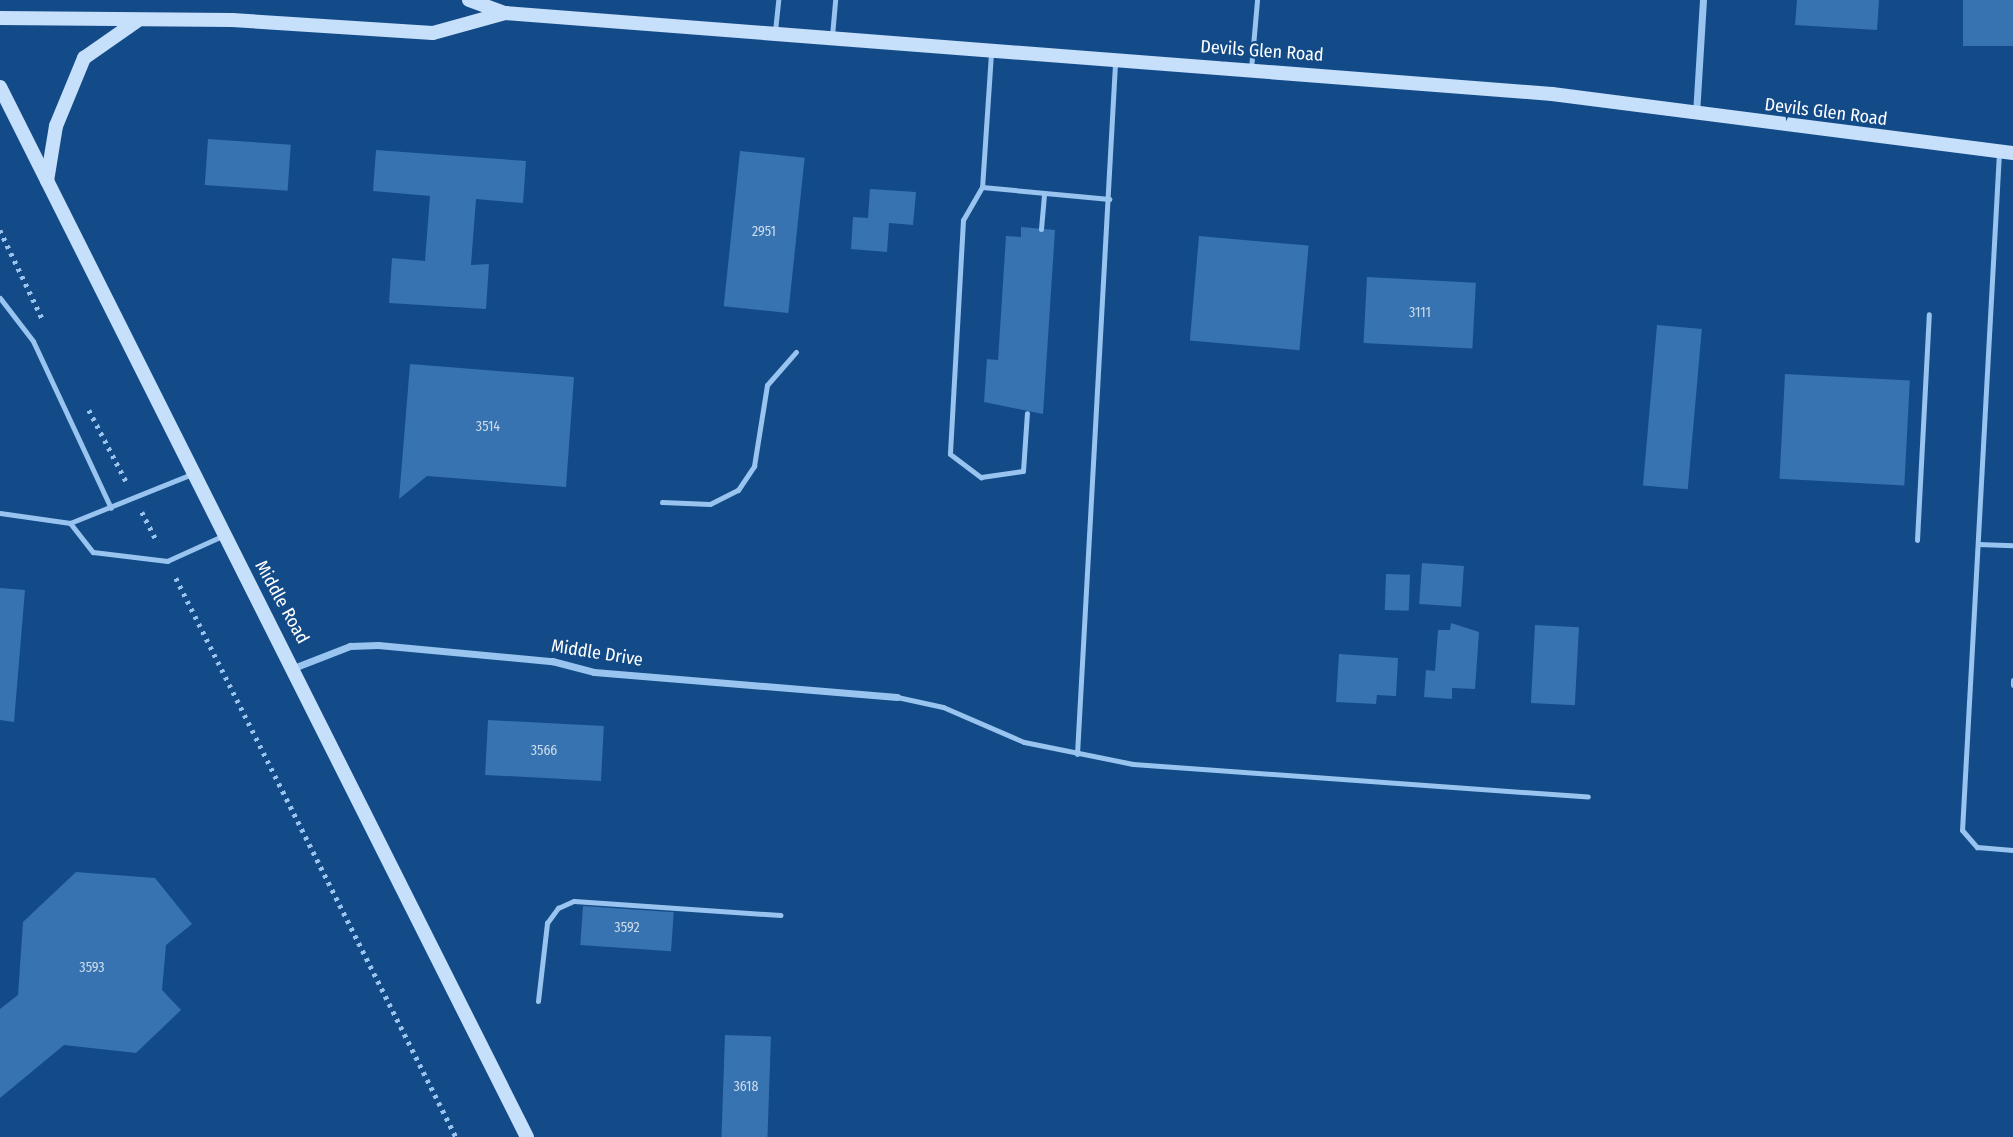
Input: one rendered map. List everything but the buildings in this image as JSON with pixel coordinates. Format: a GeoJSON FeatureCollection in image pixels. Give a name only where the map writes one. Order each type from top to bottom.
{"type":"FeatureCollection","features":[{"type":"Feature","properties":{"kind":"main road","name":"Devils Glen Road"},"geometry":{"type":"LineString","coordinates":[[469,0],[506,7],[832,36],[1552,94],[2006,153]]}},
{"type":"Feature","properties":{"kind":"main road","name":"Devils Glen Road"},"geometry":{"type":"LineString","coordinates":[[0,18],[139,19],[433,33],[506,7]]}},
{"type":"Feature","properties":{"kind":"main road"},"geometry":{"type":"LineString","coordinates":[[47,181],[55,126],[85,58],[139,19]]}},
{"type":"Feature","properties":{"kind":"main road","name":"Middle Road"},"geometry":{"type":"LineString","coordinates":[[0,88],[223,536],[296,667],[527,1137]]}},
{"type":"Feature","properties":{"kind":"street"},"geometry":{"type":"LineString","coordinates":[[1696,114],[1703,0]]}},
{"type":"Feature","properties":{"kind":"street","name":"Middle Drive"},"geometry":{"type":"LineString","coordinates":[[296,667],[350,646],[378,645],[552,661],[594,672],[897,697]]}},
{"type":"Feature","properties":{"kind":"lane"},"geometry":{"type":"LineString","coordinates":[[775,31],[778,0]]}},
{"type":"Feature","properties":{"kind":"lane"},"geometry":{"type":"LineString","coordinates":[[832,36],[835,0]]}},
{"type":"Feature","properties":{"kind":"lane"},"geometry":{"type":"LineString","coordinates":[[1251,69],[1257,0]]}},
{"type":"Feature","properties":{"kind":"lane"},"geometry":{"type":"LineString","coordinates":[[992,49],[982,187],[963,220],[950,454],[981,477],[1023,471],[1027,412]]}},
{"type":"Feature","properties":{"kind":"lane"},"geometry":{"type":"LineString","coordinates":[[1077,754],[1110,199],[1115,60]]}},
{"type":"Feature","properties":{"kind":"lane"},"geometry":{"type":"LineString","coordinates":[[2006,153],[1978,544],[1962,830],[1977,847],[2013,850]]}},
{"type":"Feature","properties":{"kind":"lane"},"geometry":{"type":"LineString","coordinates":[[982,187],[1110,199]]}},
{"type":"Feature","properties":{"kind":"lane"},"geometry":{"type":"LineString","coordinates":[[1041,229],[1044,193]]}},
{"type":"Feature","properties":{"kind":"lane"},"geometry":{"type":"LineString","coordinates":[[0,298],[33,341],[111,508]]}},
{"type":"Feature","properties":{"kind":"lane"},"geometry":{"type":"LineString","coordinates":[[1917,540],[1929,314]]}},
{"type":"Feature","properties":{"kind":"lane"},"geometry":{"type":"LineString","coordinates":[[662,502],[710,505],[738,490],[754,466],[767,385],[796,352]]}},
{"type":"Feature","properties":{"kind":"lane"},"geometry":{"type":"LineString","coordinates":[[0,513],[70,523],[136,501],[192,474]]}},
{"type":"Feature","properties":{"kind":"lane"},"geometry":{"type":"LineString","coordinates":[[70,523],[93,552],[167,561],[223,536]]}},
{"type":"Feature","properties":{"kind":"lane"},"geometry":{"type":"LineString","coordinates":[[1978,544],[2013,545]]}},
{"type":"Feature","properties":{"kind":"lane"},"geometry":{"type":"LineString","coordinates":[[2013,680],[2013,685]]}},
{"type":"Feature","properties":{"kind":"lane"},"geometry":{"type":"LineString","coordinates":[[897,697],[943,707],[1024,742],[1133,764],[1588,797]]}},
{"type":"Feature","properties":{"kind":"lane"},"geometry":{"type":"LineString","coordinates":[[538,1001],[547,923],[558,908],[574,901],[781,915]]}},
{"type":"Feature","properties":{"kind":"path"},"geometry":{"type":"LineString","coordinates":[[0,230],[46,328]]}},
{"type":"Feature","properties":{"kind":"path"},"geometry":{"type":"LineString","coordinates":[[84,402],[167,561],[456,1137]]}}]}
